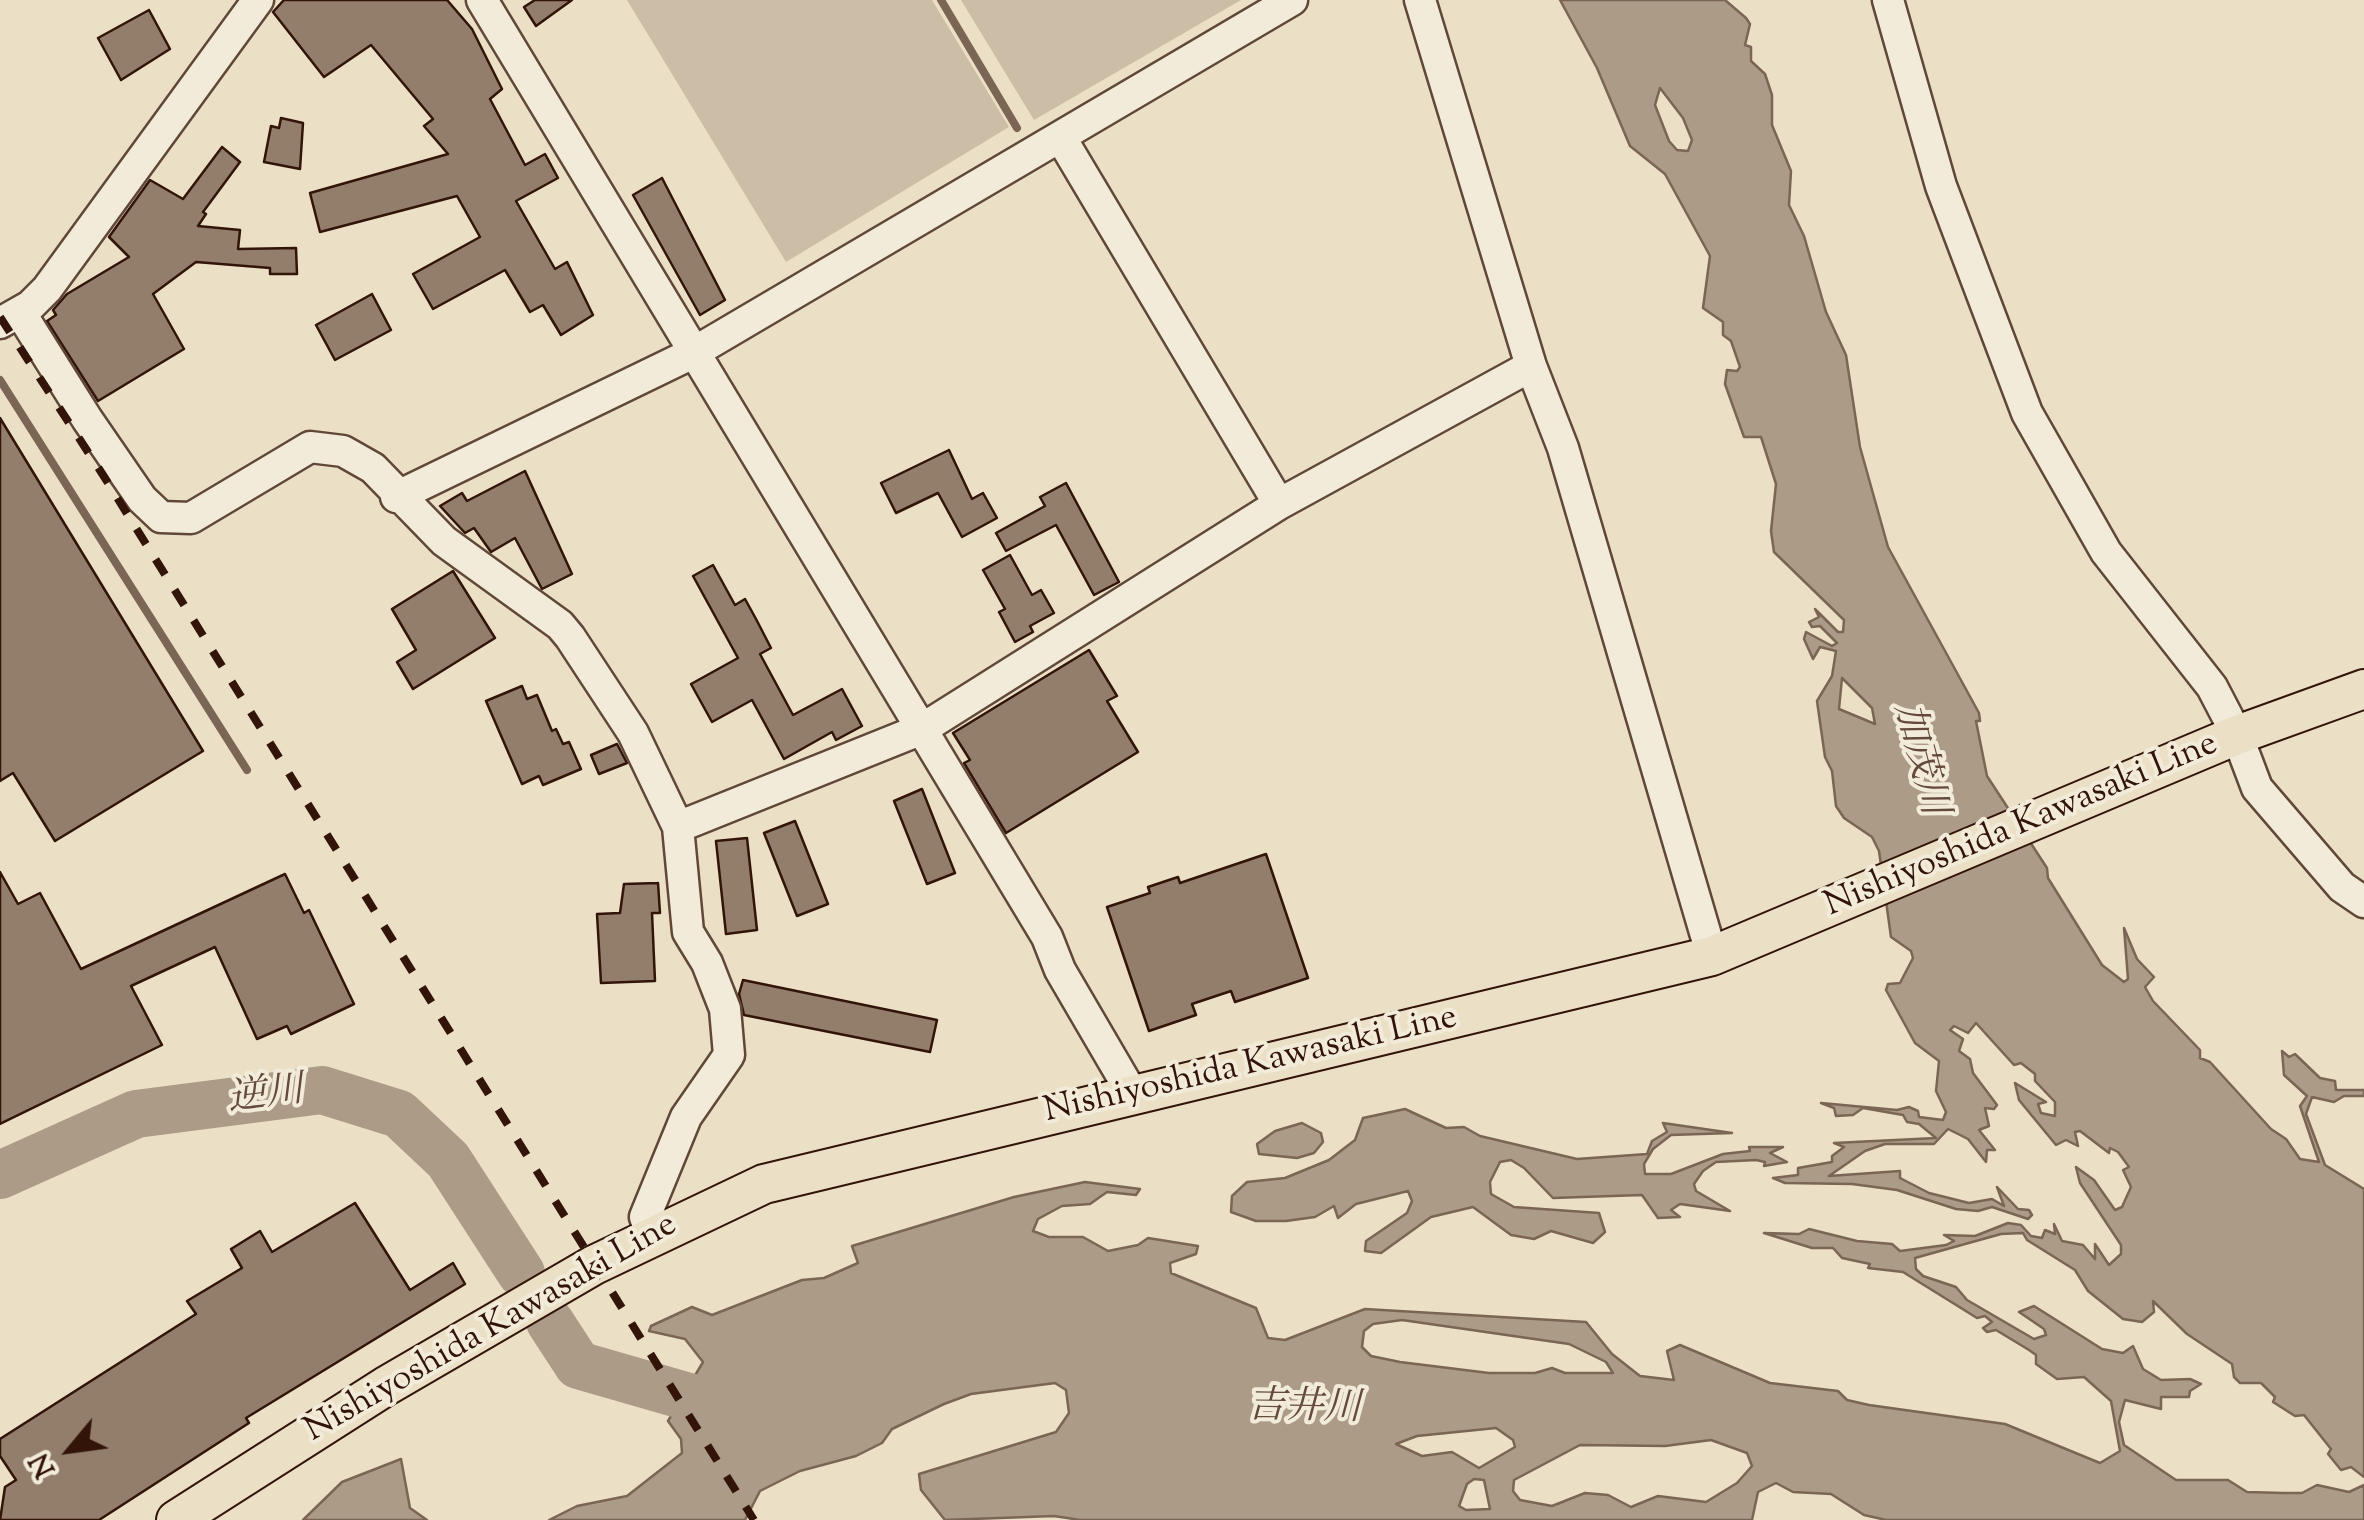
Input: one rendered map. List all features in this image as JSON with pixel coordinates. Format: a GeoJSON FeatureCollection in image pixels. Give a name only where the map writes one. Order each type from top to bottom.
{"type":"FeatureCollection","features":[{"type":"Feature","properties":{"kind":"main road","name":"Nishiyoshida Kawasaki Line"},"geometry":{"type":"LineString","coordinates":[[176,1520],[386,1386],[651,1235],[764,1184],[1726,952],[2237,736],[2364,688]]}},
{"type":"Feature","properties":{"kind":"street"},"geometry":{"type":"LineString","coordinates":[[258,0],[47,289],[10,318],[142,499],[161,517],[191,518],[310,447],[328,447],[358,458],[444,541],[560,624],[633,734],[678,827],[688,932],[707,963],[724,1009],[728,1055],[686,1117],[645,1217],[651,1235]]}},
{"type":"Feature","properties":{"kind":"street"},"geometry":{"type":"LineString","coordinates":[[482,0],[1047,938],[1060,970],[1133,1095]]}},
{"type":"Feature","properties":{"kind":"street"},"geometry":{"type":"LineString","coordinates":[[396,496],[692,354],[1292,0]]}},
{"type":"Feature","properties":{"kind":"street"},"geometry":{"type":"LineString","coordinates":[[1420,0],[1532,366],[1563,448],[1726,952]]}},
{"type":"Feature","properties":{"kind":"street"},"geometry":{"type":"LineString","coordinates":[[1888,0],[1942,186],[2027,412],[2106,552],[2212,688],[2237,736],[2257,788],[2342,887],[2364,902]]}},
{"type":"Feature","properties":{"kind":"street"},"geometry":{"type":"LineString","coordinates":[[1061,138],[1279,504]]}},
{"type":"Feature","properties":{"kind":"street"},"geometry":{"type":"LineString","coordinates":[[678,827],[922,729],[1279,504],[1532,366]]}},
{"type":"Feature","properties":{"kind":"shaded area"},"geometry":{"type":"Polygon","coordinates":[[[627,0],[932,0],[1009,127],[786,262],[627,0]]]}},
{"type":"Feature","properties":{"kind":"shaded area"},"geometry":{"type":"Polygon","coordinates":[[[961,0],[1241,0],[1034,120],[961,0]]]}},
{"type":"Feature","properties":{"kind":"water"},"geometry":{"type":"Polygon","coordinates":[[[1560,0],[1725,0],[1746,18],[1750,24],[1745,45],[1751,47],[1751,61],[1765,74],[1772,95],[1772,125],[1791,171],[1789,205],[1804,236],[1826,312],[1846,355],[1860,447],[1888,547],[1979,713],[1980,721],[1976,721],[1987,776],[2047,868],[2048,878],[2102,965],[2124,982],[2128,979],[2124,928],[2137,959],[2154,977],[2145,987],[2153,1001],[2200,1050],[2200,1058],[2210,1062],[2271,1129],[2286,1139],[2300,1159],[2319,1162],[2300,1106],[2307,1096],[2284,1075],[2282,1051],[2289,1057],[2295,1054],[2320,1078],[2335,1081],[2336,1090],[2364,1090],[2364,1096],[2344,1096],[2334,1102],[2312,1097],[2306,1114],[2325,1165],[2364,1189],[2364,1477],[2351,1467],[2341,1470],[2328,1454],[2331,1449],[2304,1415],[2295,1416],[2273,1402],[2275,1397],[2261,1383],[2240,1383],[2234,1377],[2232,1364],[2187,1334],[2153,1301],[2154,1312],[2142,1322],[2123,1319],[2088,1291],[2075,1270],[2027,1240],[2023,1233],[2001,1234],[1915,1258],[1916,1269],[1923,1276],[1956,1287],[1967,1300],[2034,1339],[2046,1335],[2044,1329],[2019,1312],[2034,1306],[2102,1349],[2123,1353],[2133,1346],[2143,1369],[2161,1380],[2190,1379],[2201,1384],[2190,1391],[2189,1397],[2161,1397],[2161,1409],[2125,1400],[2119,1422],[2124,1445],[2176,1480],[2228,1480],[2247,1492],[2283,1493],[2302,1493],[2317,1485],[2349,1492],[2364,1485],[2364,1520],[1886,1520],[1864,1515],[1831,1494],[1793,1492],[1776,1483],[1758,1492],[1752,1520],[1080,1520],[1054,1516],[945,1520],[921,1490],[919,1474],[1056,1432],[1069,1413],[1066,1390],[1055,1383],[971,1394],[944,1404],[892,1429],[882,1443],[856,1456],[800,1471],[760,1491],[745,1520],[549,1520],[577,1506],[627,1496],[682,1453],[681,1439],[668,1421],[703,1362],[685,1339],[649,1331],[651,1326],[692,1307],[712,1315],[802,1280],[824,1278],[858,1263],[852,1246],[1014,1197],[1085,1182],[1140,1189],[1136,1195],[1107,1192],[1090,1204],[1062,1206],[1038,1219],[1033,1231],[1049,1237],[1083,1237],[1108,1251],[1138,1245],[1148,1238],[1198,1246],[1196,1254],[1170,1263],[1171,1273],[1256,1308],[1268,1338],[1285,1340],[1365,1309],[1586,1322],[1612,1354],[1640,1376],[1674,1380],[1667,1351],[1680,1345],[1770,1383],[1838,1391],[1847,1400],[1869,1405],[2005,1424],[2100,1463],[2120,1451],[2111,1401],[2084,1377],[2057,1379],[2036,1364],[2036,1355],[2029,1350],[1996,1330],[1987,1332],[1983,1328],[1992,1322],[1985,1316],[1977,1318],[1903,1272],[1868,1268],[1870,1264],[1842,1258],[1833,1248],[1812,1248],[1764,1233],[1799,1234],[1809,1229],[1857,1241],[1892,1244],[1900,1251],[1946,1245],[1954,1241],[1944,1235],[1975,1236],[2008,1223],[2021,1225],[2031,1236],[2042,1238],[2045,1230],[2055,1234],[2054,1224],[2062,1241],[2083,1245],[2095,1259],[2095,1244],[2109,1265],[2121,1254],[2121,1245],[2080,1183],[2076,1167],[2094,1180],[2115,1210],[2122,1207],[2131,1187],[2123,1170],[2129,1167],[2118,1152],[2110,1148],[2109,1153],[2080,1131],[2075,1132],[2078,1146],[2066,1140],[2056,1145],[2019,1100],[2015,1083],[2046,1102],[2038,1104],[2041,1113],[2055,1116],[2055,1102],[2035,1081],[2035,1074],[2021,1063],[2014,1065],[1976,1023],[1968,1033],[1954,1026],[1950,1030],[1963,1039],[1959,1051],[1970,1059],[1973,1073],[1997,1105],[1994,1109],[1985,1108],[1989,1126],[1979,1130],[1995,1150],[1987,1150],[1986,1162],[1968,1139],[1948,1129],[1934,1144],[1885,1144],[1865,1151],[1829,1176],[1900,1171],[1900,1178],[1929,1193],[1969,1203],[1992,1199],[2004,1206],[1997,1187],[2018,1209],[2029,1210],[2032,1215],[2028,1219],[1992,1207],[1978,1211],[1956,1209],[1897,1190],[1852,1184],[1785,1183],[1773,1178],[1798,1175],[1798,1168],[1832,1162],[1832,1156],[1844,1147],[1834,1143],[1936,1138],[1919,1124],[1907,1122],[1903,1115],[1863,1108],[1853,1115],[1836,1116],[1834,1108],[1821,1103],[1897,1110],[1909,1107],[1918,1111],[1919,1117],[1943,1120],[1946,1112],[1936,1091],[1939,1061],[1915,1043],[1886,990],[1888,984],[1900,983],[1913,958],[1911,951],[1891,937],[1879,851],[1872,837],[1844,818],[1836,806],[1832,771],[1825,757],[1817,701],[1832,676],[1836,651],[1820,647],[1813,659],[1804,639],[1806,632],[1832,646],[1837,643],[1820,626],[1812,627],[1809,622],[1819,617],[1815,609],[1838,632],[1843,632],[1844,620],[1774,552],[1771,531],[1776,484],[1761,437],[1744,437],[1725,384],[1727,370],[1737,371],[1740,367],[1731,341],[1723,335],[1723,322],[1703,308],[1710,256],[1665,174],[1630,146],[1597,68],[1560,0]],[[1660,88],[1655,105],[1669,141],[1677,150],[1688,151],[1692,140],[1683,118],[1660,88]],[[1842,678],[1839,709],[1875,724],[1872,708],[1842,678]],[[1402,1320],[1373,1324],[1364,1331],[1362,1347],[1371,1356],[1400,1362],[1489,1373],[1535,1373],[1552,1368],[1565,1373],[1613,1373],[1606,1362],[1569,1344],[1402,1320]],[[1496,1428],[1417,1436],[1396,1444],[1422,1456],[1452,1452],[1479,1468],[1515,1447],[1513,1440],[1496,1428]],[[1711,1440],[1665,1446],[1580,1445],[1514,1480],[1513,1491],[1520,1500],[1552,1506],[1585,1493],[1608,1495],[1631,1507],[1658,1496],[1706,1502],[1737,1483],[1752,1466],[1747,1453],[1711,1440]],[[1474,1479],[1467,1484],[1459,1506],[1466,1510],[1490,1509],[1484,1480],[1474,1479]]]}},
{"type":"Feature","properties":{"kind":"water"},"geometry":{"type":"Polygon","coordinates":[[[1405,1109],[1446,1128],[1464,1127],[1480,1136],[1577,1159],[1647,1154],[1652,1141],[1667,1132],[1663,1123],[1732,1133],[1671,1135],[1653,1149],[1644,1164],[1645,1174],[1671,1174],[1723,1154],[1750,1151],[1749,1147],[1783,1147],[1770,1153],[1787,1162],[1764,1166],[1765,1162],[1756,1160],[1716,1162],[1694,1184],[1696,1191],[1730,1211],[1680,1204],[1671,1210],[1680,1217],[1658,1218],[1642,1195],[1553,1198],[1524,1168],[1511,1160],[1500,1162],[1490,1182],[1491,1194],[1514,1207],[1599,1213],[1605,1232],[1593,1243],[1551,1231],[1534,1239],[1511,1235],[1473,1207],[1431,1217],[1381,1253],[1365,1251],[1366,1241],[1407,1213],[1412,1201],[1408,1191],[1356,1204],[1338,1218],[1334,1206],[1315,1217],[1286,1221],[1256,1221],[1231,1212],[1232,1196],[1247,1182],[1285,1178],[1329,1160],[1355,1140],[1363,1118],[1405,1109]]]}},
{"type":"Feature","properties":{"kind":"water"},"geometry":{"type":"Polygon","coordinates":[[[1302,1123],[1321,1133],[1323,1142],[1314,1153],[1297,1158],[1259,1154],[1257,1144],[1275,1131],[1302,1123]]]}},
{"type":"Feature","properties":{"kind":"water"},"geometry":{"type":"Polygon","coordinates":[[[401,1459],[410,1508],[427,1520],[303,1520],[342,1482],[401,1459]]]}},
{"type":"Feature","properties":{"kind":"building"},"geometry":{"type":"Polygon","coordinates":[[[284,0],[447,0],[472,29],[502,89],[490,99],[525,165],[545,154],[558,178],[516,201],[555,269],[567,262],[593,315],[561,335],[543,305],[530,312],[505,270],[433,309],[413,274],[480,237],[457,196],[320,232],[310,193],[448,154],[424,126],[433,119],[371,45],[324,77],[273,12],[284,0]]]}},
{"type":"Feature","properties":{"kind":"building"},"geometry":{"type":"Polygon","coordinates":[[[535,0],[572,0],[536,26],[524,7],[535,0]]]}},
{"type":"Feature","properties":{"kind":"building"},"geometry":{"type":"Polygon","coordinates":[[[149,10],[170,49],[121,80],[98,38],[149,10]]]}},
{"type":"Feature","properties":{"kind":"building"},"geometry":{"type":"Polygon","coordinates":[[[281,118],[303,123],[300,169],[264,162],[271,126],[279,128],[281,118]]]}},
{"type":"Feature","properties":{"kind":"building"},"geometry":{"type":"Polygon","coordinates":[[[222,147],[240,162],[203,212],[206,214],[198,226],[240,230],[238,249],[296,248],[297,274],[270,274],[270,268],[196,262],[153,294],[184,349],[98,401],[47,321],[56,315],[53,310],[67,294],[129,257],[109,237],[150,180],[183,199],[222,147]]]}},
{"type":"Feature","properties":{"kind":"building"},"geometry":{"type":"Polygon","coordinates":[[[662,178],[725,300],[700,315],[633,195],[662,178]]]}},
{"type":"Feature","properties":{"kind":"building"},"geometry":{"type":"Polygon","coordinates":[[[372,294],[391,330],[335,360],[316,325],[372,294]]]}},
{"type":"Feature","properties":{"kind":"building"},"geometry":{"type":"Polygon","coordinates":[[[0,418],[203,751],[55,841],[13,773],[0,781],[0,418]]]}},
{"type":"Feature","properties":{"kind":"building"},"geometry":{"type":"Polygon","coordinates":[[[949,450],[972,499],[983,493],[997,518],[962,537],[938,493],[896,513],[881,483],[949,450]]]}},
{"type":"Feature","properties":{"kind":"building"},"geometry":{"type":"Polygon","coordinates":[[[525,471],[572,574],[542,589],[515,538],[491,552],[474,528],[465,533],[440,506],[462,493],[467,501],[525,471]]]}},
{"type":"Feature","properties":{"kind":"building"},"geometry":{"type":"Polygon","coordinates":[[[1066,483],[1119,582],[1094,595],[1056,525],[1006,551],[996,533],[1045,506],[1040,497],[1066,483]]]}},
{"type":"Feature","properties":{"kind":"building"},"geometry":{"type":"Polygon","coordinates":[[[1010,555],[1032,595],[1041,590],[1054,613],[1030,626],[1033,632],[1015,642],[999,612],[1005,609],[983,570],[1010,555]]]}},
{"type":"Feature","properties":{"kind":"building"},"geometry":{"type":"Polygon","coordinates":[[[713,565],[735,605],[745,599],[756,619],[771,648],[760,654],[793,715],[842,689],[862,726],[836,740],[832,732],[784,759],[752,700],[712,722],[691,684],[738,658],[693,576],[713,565]]]}},
{"type":"Feature","properties":{"kind":"building"},"geometry":{"type":"Polygon","coordinates":[[[453,571],[495,638],[413,689],[397,662],[416,650],[392,609],[453,571]]]}},
{"type":"Feature","properties":{"kind":"building"},"geometry":{"type":"Polygon","coordinates":[[[1089,650],[1117,696],[1107,701],[1138,752],[1006,833],[964,763],[970,760],[953,733],[1089,650]]]}},
{"type":"Feature","properties":{"kind":"building"},"geometry":{"type":"Polygon","coordinates":[[[522,686],[527,699],[537,695],[552,731],[556,729],[563,744],[569,742],[581,769],[543,785],[539,776],[522,784],[486,701],[522,686]]]}},
{"type":"Feature","properties":{"kind":"building"},"geometry":{"type":"Polygon","coordinates":[[[617,744],[627,763],[599,774],[591,755],[617,744]]]}},
{"type":"Feature","properties":{"kind":"building"},"geometry":{"type":"Polygon","coordinates":[[[922,789],[955,873],[927,884],[894,801],[922,789]]]}},
{"type":"Feature","properties":{"kind":"building"},"geometry":{"type":"Polygon","coordinates":[[[795,821],[828,904],[797,916],[764,833],[795,821]]]}},
{"type":"Feature","properties":{"kind":"building"},"geometry":{"type":"Polygon","coordinates":[[[747,838],[757,930],[726,934],[716,841],[747,838]]]}},
{"type":"Feature","properties":{"kind":"building"},"geometry":{"type":"Polygon","coordinates":[[[1266,854],[1308,978],[1235,1002],[1231,991],[1192,1004],[1196,1015],[1149,1031],[1107,907],[1150,893],[1148,887],[1178,877],[1180,883],[1266,854]]]}},
{"type":"Feature","properties":{"kind":"building"},"geometry":{"type":"Polygon","coordinates":[[[0,872],[18,904],[40,893],[81,969],[285,874],[304,913],[309,910],[354,1004],[291,1034],[287,1026],[257,1039],[215,947],[131,986],[162,1045],[0,1124],[0,872]]]}},
{"type":"Feature","properties":{"kind":"building"},"geometry":{"type":"Polygon","coordinates":[[[658,883],[660,913],[652,913],[655,981],[601,983],[597,914],[620,913],[624,884],[658,883]]]}},
{"type":"Feature","properties":{"kind":"building"},"geometry":{"type":"Polygon","coordinates":[[[743,980],[937,1020],[930,1052],[744,1015],[739,994],[743,980]]]}},
{"type":"Feature","properties":{"kind":"building"},"geometry":{"type":"Polygon","coordinates":[[[355,1203],[410,1290],[453,1263],[465,1284],[246,1418],[249,1423],[99,1520],[0,1520],[5,1487],[16,1480],[0,1456],[0,1439],[196,1314],[187,1301],[242,1268],[231,1249],[260,1231],[272,1252],[355,1203]]]}},
{"type":"Feature","properties":{"kind":"waterway"},"geometry":{"type":"LineString","coordinates":[[941,0],[1017,128]]}},
{"type":"Feature","properties":{"kind":"waterway"},"geometry":{"type":"LineString","coordinates":[[0,380],[247,770]]}},
{"type":"Feature","properties":{"kind":"waterway","name":"逆川"},"geometry":{"type":"LineString","coordinates":[[0,1175],[136,1114],[322,1090],[399,1114],[448,1160],[521,1273]]}},
{"type":"Feature","properties":{"kind":"waterway","name":"逆川"},"geometry":{"type":"LineString","coordinates":[[550,1322],[578,1365],[703,1401],[740,1426]]}},
{"type":"Feature","properties":{"kind":"railway"},"geometry":{"type":"LineString","coordinates":[[0,317],[103,475],[754,1520]]}},
{"type":"Feature","properties":{"kind":"water label","name":"加茂川"},"geometry":{"type":"Point","coordinates":[1917,760]}},
{"type":"Feature","properties":{"kind":"water label","name":"吉井川"},"geometry":{"type":"Point","coordinates":[1304,1411]}}]}
